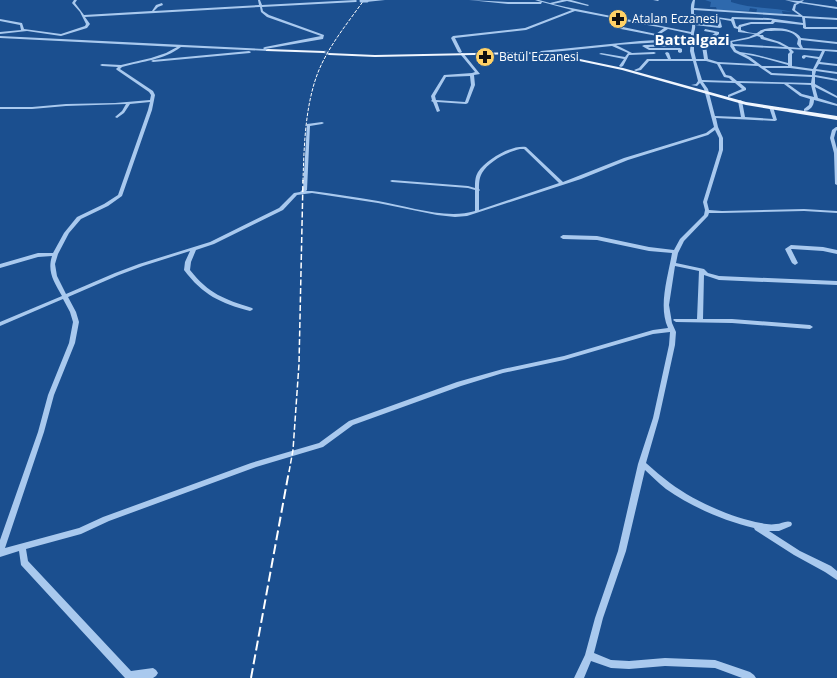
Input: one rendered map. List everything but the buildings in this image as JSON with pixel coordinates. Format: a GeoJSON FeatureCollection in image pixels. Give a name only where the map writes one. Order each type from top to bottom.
{"type":"FeatureCollection","features":[{"type":"Feature","properties":{"kind":"main road"},"geometry":{"type":"LineString","coordinates":[[268,50],[324,53]]}},
{"type":"Feature","properties":{"kind":"main road"},"geometry":{"type":"LineString","coordinates":[[541,52],[623,69],[764,104],[837,116]]}},
{"type":"Feature","properties":{"kind":"main road"},"geometry":{"type":"LineString","coordinates":[[330,54],[382,56],[541,52],[621,66],[693,85],[740,102],[837,116]]}},
{"type":"Feature","properties":{"kind":"street"},"geometry":{"type":"LineString","coordinates":[[0,33],[23,30],[61,34],[86,27],[88,24],[84,16],[73,3],[76,0]]}},
{"type":"Feature","properties":{"kind":"street"},"geometry":{"type":"LineString","coordinates":[[259,0],[261,7],[268,16],[323,36],[322,38],[260,49]]}},
{"type":"Feature","properties":{"kind":"street"},"geometry":{"type":"LineString","coordinates":[[84,16],[153,11],[261,7],[357,0],[384,0]]}},
{"type":"Feature","properties":{"kind":"street"},"geometry":{"type":"LineString","coordinates":[[470,0],[519,4],[548,3],[567,0],[588,5]]}},
{"type":"Feature","properties":{"kind":"street"},"geometry":{"type":"LineString","coordinates":[[536,0],[574,10],[692,33]]}},
{"type":"Feature","properties":{"kind":"street"},"geometry":{"type":"LineString","coordinates":[[579,678],[590,656],[599,618],[622,551],[642,464],[656,418],[674,332],[669,323],[666,305],[676,252],[682,240],[706,215],[707,211],[705,202],[721,150],[721,138],[716,127],[707,90],[700,81],[692,52],[692,33],[694,26],[692,15],[694,0]]}},
{"type":"Feature","properties":{"kind":"street"},"geometry":{"type":"LineString","coordinates":[[786,0],[837,8]]}},
{"type":"Feature","properties":{"kind":"street"},"geometry":{"type":"LineString","coordinates":[[803,0],[795,5],[793,10],[803,18],[807,34]]}},
{"type":"Feature","properties":{"kind":"street"},"geometry":{"type":"LineString","coordinates":[[153,11],[157,6],[162,4]]}},
{"type":"Feature","properties":{"kind":"street"},"geometry":{"type":"LineString","coordinates":[[693,9],[837,20]]}},
{"type":"Feature","properties":{"kind":"street"},"geometry":{"type":"LineString","coordinates":[[434,101],[466,103],[472,85],[472,75],[476,72],[461,53],[453,38],[454,37],[526,29],[574,10]]}},
{"type":"Feature","properties":{"kind":"street"},"geometry":{"type":"LineString","coordinates":[[692,15],[733,20],[732,18],[758,18],[804,26]]}},
{"type":"Feature","properties":{"kind":"street"},"geometry":{"type":"LineString","coordinates":[[694,26],[720,27],[718,18]]}},
{"type":"Feature","properties":{"kind":"street"},"geometry":{"type":"LineString","coordinates":[[618,34],[624,19]]}},
{"type":"Feature","properties":{"kind":"street"},"geometry":{"type":"LineString","coordinates":[[0,20],[21,24],[23,30]]}},
{"type":"Feature","properties":{"kind":"street"},"geometry":{"type":"LineString","coordinates":[[733,20],[735,28],[739,30],[757,34],[762,36],[762,38],[784,44],[790,48],[792,52],[790,54],[790,65]]}},
{"type":"Feature","properties":{"kind":"street"},"geometry":{"type":"LineString","coordinates":[[715,44],[734,36],[744,25],[751,23],[773,22],[837,28]]}},
{"type":"Feature","properties":{"kind":"street"},"geometry":{"type":"LineString","coordinates":[[694,26],[718,33],[701,41]]}},
{"type":"Feature","properties":{"kind":"street"},"geometry":{"type":"LineString","coordinates":[[788,31],[789,27],[804,26]]}},
{"type":"Feature","properties":{"kind":"street"},"geometry":{"type":"LineString","coordinates":[[621,28],[657,35],[668,28]]}},
{"type":"Feature","properties":{"kind":"street"},"geometry":{"type":"LineString","coordinates":[[731,44],[738,40],[744,40],[757,34],[761,30],[788,31],[797,34],[800,39],[799,44],[802,49]]}},
{"type":"Feature","properties":{"kind":"street"},"geometry":{"type":"LineString","coordinates":[[712,36],[731,44],[737,53],[760,66],[798,94],[837,105]]}},
{"type":"Feature","properties":{"kind":"street"},"geometry":{"type":"LineString","coordinates":[[0,37],[268,50]]}},
{"type":"Feature","properties":{"kind":"street"},"geometry":{"type":"LineString","coordinates":[[541,52],[640,42],[693,39],[715,44],[837,52]]}},
{"type":"Feature","properties":{"kind":"street"},"geometry":{"type":"LineString","coordinates":[[800,39],[837,43]]}},
{"type":"Feature","properties":{"kind":"street"},"geometry":{"type":"LineString","coordinates":[[680,40],[680,49]]}},
{"type":"Feature","properties":{"kind":"street"},"geometry":{"type":"LineString","coordinates":[[640,42],[649,49],[680,49],[692,52]]}},
{"type":"Feature","properties":{"kind":"street"},"geometry":{"type":"LineString","coordinates":[[612,45],[630,53],[667,52],[680,49]]}},
{"type":"Feature","properties":{"kind":"street"},"geometry":{"type":"LineString","coordinates":[[102,65],[121,66],[164,55],[180,46]]}},
{"type":"Feature","properties":{"kind":"street"},"geometry":{"type":"LineString","coordinates":[[704,46],[706,60]]}},
{"type":"Feature","properties":{"kind":"street"},"geometry":{"type":"LineString","coordinates":[[133,62],[268,50]]}},
{"type":"Feature","properties":{"kind":"street"},"geometry":{"type":"LineString","coordinates":[[805,110],[810,108],[814,98],[814,70],[824,50]]}},
{"type":"Feature","properties":{"kind":"street"},"geometry":{"type":"LineString","coordinates":[[667,52],[670,60]]}},
{"type":"Feature","properties":{"kind":"street"},"geometry":{"type":"LineString","coordinates":[[621,66],[625,58],[630,53]]}},
{"type":"Feature","properties":{"kind":"street"},"geometry":{"type":"LineString","coordinates":[[646,53],[648,60]]}},
{"type":"Feature","properties":{"kind":"street"},"geometry":{"type":"LineString","coordinates":[[737,53],[755,54],[790,65],[837,73]]}},
{"type":"Feature","properties":{"kind":"street"},"geometry":{"type":"LineString","coordinates":[[601,54],[625,58]]}},
{"type":"Feature","properties":{"kind":"street"},"geometry":{"type":"LineString","coordinates":[[804,58],[804,56],[820,58]]}},
{"type":"Feature","properties":{"kind":"street"},"geometry":{"type":"LineString","coordinates":[[636,70],[640,69],[648,60],[706,60],[718,63],[760,66],[790,65]]}},
{"type":"Feature","properties":{"kind":"street"},"geometry":{"type":"LineString","coordinates":[[718,63],[725,76],[730,77],[745,89],[729,96]]}},
{"type":"Feature","properties":{"kind":"street"},"geometry":{"type":"LineString","coordinates":[[818,63],[837,65]]}},
{"type":"Feature","properties":{"kind":"street"},"geometry":{"type":"LineString","coordinates":[[0,552],[41,432],[51,395],[72,343],[76,322],[73,312],[54,276],[52,264],[55,254],[66,233],[79,218],[106,205],[120,196],[150,110],[150,101],[153,95],[151,91],[122,73],[118,69],[121,66]]}},
{"type":"Feature","properties":{"kind":"street"},"geometry":{"type":"LineString","coordinates":[[771,74],[813,76],[837,80]]}},
{"type":"Feature","properties":{"kind":"street"},"geometry":{"type":"LineString","coordinates":[[438,111],[432,96],[445,76],[472,75]]}},
{"type":"Feature","properties":{"kind":"street"},"geometry":{"type":"LineString","coordinates":[[693,85],[700,81],[813,84],[837,98]]}},
{"type":"Feature","properties":{"kind":"street"},"geometry":{"type":"LineString","coordinates":[[0,108],[32,108],[66,104],[128,104],[150,101]]}},
{"type":"Feature","properties":{"kind":"street"},"geometry":{"type":"LineString","coordinates":[[740,102],[743,119]]}},
{"type":"Feature","properties":{"kind":"street"},"geometry":{"type":"LineString","coordinates":[[117,117],[123,112],[128,104]]}},
{"type":"Feature","properties":{"kind":"street"},"geometry":{"type":"LineString","coordinates":[[714,117],[774,120],[771,107]]}},
{"type":"Feature","properties":{"kind":"street"},"geometry":{"type":"LineString","coordinates":[[302,192],[305,190],[308,125],[322,123]]}},
{"type":"Feature","properties":{"kind":"street"},"geometry":{"type":"LineString","coordinates":[[0,324],[141,265],[212,243],[282,209],[296,194],[302,192],[458,215],[477,212],[626,159],[707,134],[716,127]]}},
{"type":"Feature","properties":{"kind":"street"},"geometry":{"type":"LineString","coordinates":[[837,128],[834,130],[832,138],[836,154],[837,184]]}},
{"type":"Feature","properties":{"kind":"street"},"geometry":{"type":"LineString","coordinates":[[477,212],[478,176],[490,163],[512,148],[525,148],[562,183]]}},
{"type":"Feature","properties":{"kind":"street"},"geometry":{"type":"LineString","coordinates":[[392,181],[468,187],[478,190]]}},
{"type":"Feature","properties":{"kind":"street"},"geometry":{"type":"LineString","coordinates":[[707,211],[804,210],[837,212]]}},
{"type":"Feature","properties":{"kind":"street"},"geometry":{"type":"LineString","coordinates":[[563,237],[597,238],[649,249],[676,252]]}},
{"type":"Feature","properties":{"kind":"street"},"geometry":{"type":"LineString","coordinates":[[194,249],[188,262],[187,270],[197,282],[208,293],[233,304],[250,309]]}},
{"type":"Feature","properties":{"kind":"street"},"geometry":{"type":"LineString","coordinates":[[795,263],[788,249],[823,249],[837,252]]}},
{"type":"Feature","properties":{"kind":"street"},"geometry":{"type":"LineString","coordinates":[[0,266],[38,255],[55,254]]}},
{"type":"Feature","properties":{"kind":"street"},"geometry":{"type":"LineString","coordinates":[[673,264],[702,270],[706,274],[719,278],[837,283]]}},
{"type":"Feature","properties":{"kind":"street"},"geometry":{"type":"LineString","coordinates":[[700,320],[702,270]]}},
{"type":"Feature","properties":{"kind":"street"},"geometry":{"type":"LineString","coordinates":[[676,320],[700,320],[810,327]]}},
{"type":"Feature","properties":{"kind":"street"},"geometry":{"type":"LineString","coordinates":[[0,552],[81,531],[106,519],[254,465],[321,445],[351,423],[437,392],[503,371],[564,358],[652,332],[672,330]]}},
{"type":"Feature","properties":{"kind":"street"},"geometry":{"type":"LineString","coordinates":[[642,464],[668,486],[694,503],[755,526],[798,553],[828,569],[837,576]]}},
{"type":"Feature","properties":{"kind":"street"},"geometry":{"type":"LineString","coordinates":[[755,526],[780,528],[788,524]]}},
{"type":"Feature","properties":{"kind":"street"},"geometry":{"type":"LineString","coordinates":[[22,547],[24,562],[129,676],[153,673],[150,678]]}},
{"type":"Feature","properties":{"kind":"street"},"geometry":{"type":"LineString","coordinates":[[590,656],[611,664],[629,665],[664,662],[715,664],[747,675],[751,678]]}},
{"type":"Feature","properties":{"kind":"shaded area"},"geometry":{"type":"Polygon","coordinates":[[[705,0],[731,0],[731,2],[746,6],[793,12],[782,11],[783,15],[756,14],[757,9],[750,8],[749,11],[717,10],[716,7],[710,7],[711,2],[705,0]]]}},
{"type":"Feature","properties":{"kind":"tunnel"},"geometry":{"type":"LineString","coordinates":[[324,52],[330,53]]}},
{"type":"Feature","properties":{"kind":"railway"},"geometry":{"type":"LineString","coordinates":[[303,181],[308,114],[317,75],[326,55],[364,0]]}},
{"type":"Feature","properties":{"kind":"railway"},"geometry":{"type":"LineString","coordinates":[[289,472],[293,450],[299,364],[303,180]]}},
{"type":"Feature","properties":{"kind":"railway"},"geometry":{"type":"LineString","coordinates":[[251,678],[289,471]]}},
{"type":"Feature","properties":{"kind":"place","name":"Atalan Eczanesi"},"geometry":{"type":"Point","coordinates":[618,19]}},
{"type":"Feature","properties":{"kind":"place","name":"Betül Eczanesi"},"geometry":{"type":"Point","coordinates":[485,57]}},
{"type":"Feature","properties":{"kind":"district","name":"Battalgazi"},"geometry":{"type":"Point","coordinates":[692,40]}}]}
